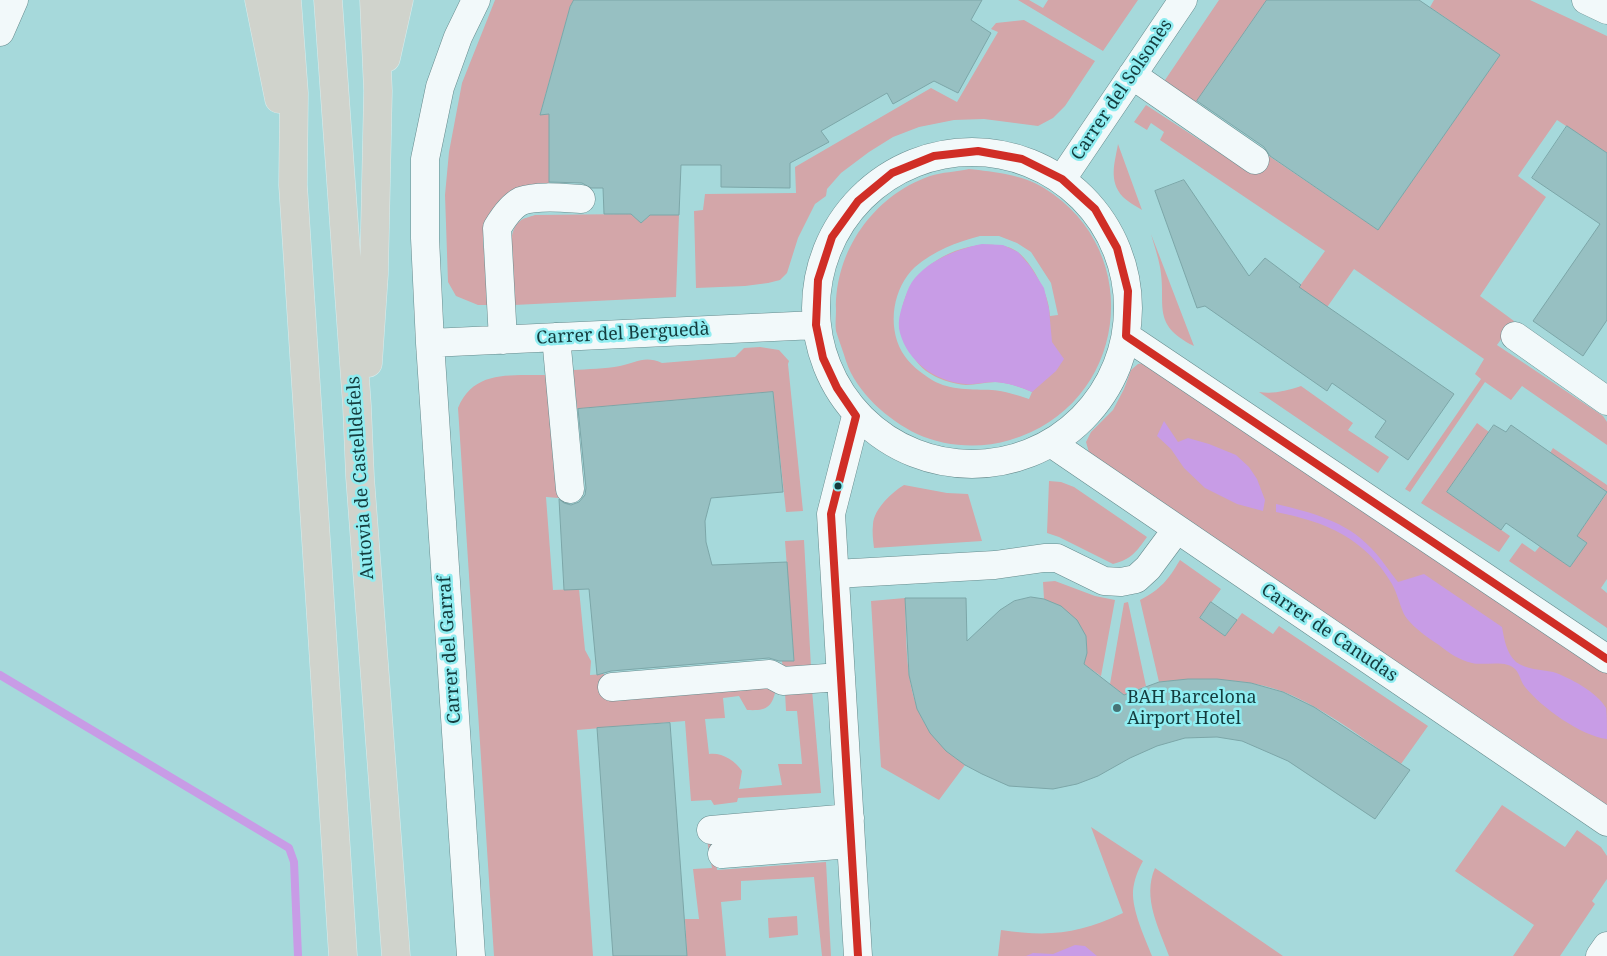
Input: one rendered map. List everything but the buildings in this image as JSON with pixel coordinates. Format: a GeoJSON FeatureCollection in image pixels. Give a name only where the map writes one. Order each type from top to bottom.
{"type":"FeatureCollection","features":[{"type":"Feature","properties":{"kind":"highway"},"geometry":{"type":"LineString","coordinates":[[259,0],[269,45],[294,186]]}},
{"type":"Feature","properties":{"kind":"highway"},"geometry":{"type":"LineString","coordinates":[[287,0],[294,93],[294,186],[343,956]]}},
{"type":"Feature","properties":{"kind":"highway","name":"Autovia de Castelldefels"},"geometry":{"type":"LineString","coordinates":[[328,0],[357,406],[360,477],[396,956]]}},
{"type":"Feature","properties":{"kind":"highway"},"geometry":{"type":"LineString","coordinates":[[360,477],[374,274],[378,91],[374,0]]}},
{"type":"Feature","properties":{"kind":"highway"},"geometry":{"type":"LineString","coordinates":[[378,91],[399,0]]}},
{"type":"Feature","properties":{"kind":"street"},"geometry":{"type":"LineString","coordinates":[[0,32],[14,0]]}},
{"type":"Feature","properties":{"kind":"street","name":"Carrer del Garraf"},"geometry":{"type":"LineString","coordinates":[[471,956],[430,343],[425,238],[425,159],[440,86],[458,37],[476,0]]}},
{"type":"Feature","properties":{"kind":"street","name":"Carrer del Solsonès"},"geometry":{"type":"LineString","coordinates":[[1062,179],[1183,0]]}},
{"type":"Feature","properties":{"kind":"street"},"geometry":{"type":"LineString","coordinates":[[1586,0],[1607,10]]}},
{"type":"Feature","properties":{"kind":"street"},"geometry":{"type":"LineString","coordinates":[[1132,75],[1255,160]]}},
{"type":"Feature","properties":{"kind":"street"},"geometry":{"type":"LineString","coordinates":[[978,151],[1022,159],[1062,179],[1095,210],[1117,248],[1128,291],[1126,336],[1112,378],[1086,415],[1051,443],[1012,459],[970,465],[928,459],[890,442],[856,416],[837,388],[823,358],[816,325],[818,280],[832,237],[858,201],[892,173],[934,156],[978,151]]}},
{"type":"Feature","properties":{"kind":"street"},"geometry":{"type":"LineString","coordinates":[[503,340],[498,228],[506,214],[521,201],[542,198],[581,199]]}},
{"type":"Feature","properties":{"kind":"street","name":"Carrer del Berguedà"},"geometry":{"type":"LineString","coordinates":[[430,343],[816,325]]}},
{"type":"Feature","properties":{"kind":"street"},"geometry":{"type":"LineString","coordinates":[[1126,336],[1607,659]]}},
{"type":"Feature","properties":{"kind":"street"},"geometry":{"type":"LineString","coordinates":[[1515,336],[1607,401]]}},
{"type":"Feature","properties":{"kind":"street"},"geometry":{"type":"LineString","coordinates":[[556,337],[570,488]]}},
{"type":"Feature","properties":{"kind":"street"},"geometry":{"type":"LineString","coordinates":[[856,416],[831,514],[858,956]]}},
{"type":"Feature","properties":{"kind":"street","name":"Carrer de Canudas"},"geometry":{"type":"LineString","coordinates":[[1051,443],[1607,822]]}},
{"type":"Feature","properties":{"kind":"street"},"geometry":{"type":"LineString","coordinates":[[835,574],[995,565],[1058,558],[1104,581],[1120,582],[1136,579],[1142,574],[1177,529]]}},
{"type":"Feature","properties":{"kind":"street"},"geometry":{"type":"LineString","coordinates":[[612,687],[770,674],[783,682],[841,677]]}},
{"type":"Feature","properties":{"kind":"street"},"geometry":{"type":"LineString","coordinates":[[711,830],[850,831]]}},
{"type":"Feature","properties":{"kind":"street"},"geometry":{"type":"LineString","coordinates":[[722,854],[850,831]]}},
{"type":"Feature","properties":{"kind":"street"},"geometry":{"type":"LineString","coordinates":[[1600,956],[1607,946]]}},
{"type":"Feature","properties":{"kind":"shaded area"},"geometry":{"type":"Polygon","coordinates":[[[495,0],[574,0],[570,7],[540,114],[549,114],[549,187],[506,195],[497,203],[488,219],[483,240],[489,305],[478,305],[456,296],[448,282],[445,195],[449,152],[462,83],[495,0]]]}},
{"type":"Feature","properties":{"kind":"shaded area"},"geometry":{"type":"Polygon","coordinates":[[[1018,0],[1029,0],[1043,8],[1048,0],[1138,0],[1103,51],[1018,0]]]}},
{"type":"Feature","properties":{"kind":"shaded area"},"geometry":{"type":"Polygon","coordinates":[[[1219,0],[1267,0],[1195,104],[1163,83],[1219,0]]]}},
{"type":"Feature","properties":{"kind":"shaded area"},"geometry":{"type":"Polygon","coordinates":[[[1434,0],[1530,0],[1607,36],[1607,153],[1557,120],[1518,176],[1546,197],[1480,296],[1514,321],[1497,345],[1603,416],[1607,422],[1607,445],[1522,386],[1511,400],[1485,382],[1410,492],[1405,489],[1481,379],[1475,374],[1484,359],[1354,269],[1292,357],[1263,337],[1325,251],[1160,140],[1164,132],[1151,123],[1147,130],[1134,122],[1146,105],[1252,174],[1266,154],[1378,230],[1500,55],[1430,7],[1434,0]]]}},
{"type":"Feature","properties":{"kind":"shaded area"},"geometry":{"type":"Polygon","coordinates":[[[1024,20],[1095,61],[1065,106],[1053,118],[1038,126],[984,119],[954,120],[919,127],[893,137],[841,173],[827,189],[826,196],[815,204],[798,238],[787,273],[780,280],[745,286],[696,288],[694,211],[703,210],[705,194],[796,193],[795,167],[931,88],[957,102],[998,32],[991,29],[996,23],[1024,20]]]}},
{"type":"Feature","properties":{"kind":"shaded area"},"geometry":{"type":"Polygon","coordinates":[[[1118,144],[1142,210],[1123,197],[1115,185],[1114,164],[1118,144]]]}},
{"type":"Feature","properties":{"kind":"shaded area"},"geometry":{"type":"Polygon","coordinates":[[[969,169],[1008,174],[1044,188],[1077,216],[1099,250],[1110,287],[1110,325],[1100,362],[1079,395],[1049,422],[1010,440],[987,445],[963,445],[940,442],[917,434],[884,413],[857,384],[846,361],[836,331],[837,288],[842,267],[850,247],[861,228],[891,197],[910,185],[930,176],[969,169]],[[980,236],[962,241],[930,256],[915,267],[902,285],[897,296],[894,319],[897,341],[908,360],[939,384],[954,388],[1011,393],[1029,399],[1032,392],[1010,384],[996,382],[970,385],[961,384],[945,381],[930,374],[912,355],[903,338],[901,328],[900,318],[904,301],[918,277],[928,267],[952,252],[980,245],[1004,246],[1019,253],[1030,265],[1041,283],[1047,299],[1050,316],[1058,315],[1051,283],[1031,252],[1017,243],[999,236],[980,236]]]}},
{"type":"Feature","properties":{"kind":"shaded area"},"geometry":{"type":"Polygon","coordinates":[[[631,214],[641,223],[650,215],[679,215],[676,297],[514,305],[510,248],[515,227],[521,220],[535,215],[631,214]]]}},
{"type":"Feature","properties":{"kind":"shaded area"},"geometry":{"type":"Polygon","coordinates":[[[1151,234],[1194,346],[1171,330],[1166,321],[1162,303],[1160,267],[1151,234]]]}},
{"type":"Feature","properties":{"kind":"shaded area"},"geometry":{"type":"Polygon","coordinates":[[[982,244],[1003,245],[1018,252],[1030,266],[1044,288],[1049,309],[1052,342],[1064,359],[1056,371],[1032,392],[1000,383],[965,384],[943,379],[916,361],[909,353],[900,333],[899,317],[902,307],[912,282],[919,273],[938,259],[982,244]]]}},
{"type":"Feature","properties":{"kind":"shaded area"},"geometry":{"type":"Polygon","coordinates":[[[760,347],[779,350],[789,361],[803,511],[786,512],[773,392],[577,409],[573,370],[614,367],[640,360],[662,363],[735,357],[744,348],[760,347]]]}},
{"type":"Feature","properties":{"kind":"shaded area"},"geometry":{"type":"Polygon","coordinates":[[[1148,362],[1607,670],[1607,806],[1090,456],[1086,442],[1091,432],[1113,410],[1131,370],[1138,364],[1148,362]]]}},
{"type":"Feature","properties":{"kind":"shaded area"},"geometry":{"type":"Polygon","coordinates":[[[548,375],[559,498],[546,497],[553,590],[579,589],[585,650],[591,661],[590,675],[604,674],[607,700],[738,689],[738,685],[776,689],[770,704],[763,709],[747,710],[739,696],[723,698],[725,718],[705,719],[709,754],[723,756],[732,760],[739,767],[742,771],[739,789],[782,785],[778,764],[802,764],[797,711],[786,711],[785,692],[812,690],[821,793],[738,798],[737,802],[714,805],[711,800],[691,801],[685,721],[577,730],[593,956],[494,956],[458,408],[465,395],[484,381],[496,377],[548,375]]]}},
{"type":"Feature","properties":{"kind":"shaded area"},"geometry":{"type":"Polygon","coordinates":[[[1301,386],[1353,423],[1348,430],[1389,457],[1378,473],[1259,392],[1280,392],[1301,386]]]}},
{"type":"Feature","properties":{"kind":"shaded area"},"geometry":{"type":"Polygon","coordinates":[[[1164,421],[1178,442],[1188,438],[1236,455],[1249,467],[1257,479],[1265,500],[1263,511],[1237,504],[1205,488],[1184,468],[1171,449],[1157,436],[1164,421]]]}},
{"type":"Feature","properties":{"kind":"shaded area"},"geometry":{"type":"Polygon","coordinates":[[[1477,423],[1489,432],[1447,492],[1510,536],[1499,552],[1421,503],[1477,423]]]}},
{"type":"Feature","properties":{"kind":"shaded area"},"geometry":{"type":"Polygon","coordinates":[[[1553,448],[1607,485],[1607,492],[1550,453],[1553,448]]]}},
{"type":"Feature","properties":{"kind":"shaded area"},"geometry":{"type":"Polygon","coordinates":[[[1049,481],[1061,482],[1074,487],[1147,537],[1133,554],[1125,560],[1113,564],[1047,533],[1049,481]]]}},
{"type":"Feature","properties":{"kind":"shaded area"},"geometry":{"type":"Polygon","coordinates":[[[904,485],[947,493],[968,494],[982,541],[874,548],[874,518],[889,496],[904,485]]]}},
{"type":"Feature","properties":{"kind":"shaded area"},"geometry":{"type":"Polygon","coordinates":[[[1607,493],[1607,579],[1601,588],[1607,593],[1607,628],[1509,561],[1522,543],[1535,552],[1540,546],[1570,567],[1587,543],[1577,536],[1607,493]]]}},
{"type":"Feature","properties":{"kind":"shaded area"},"geometry":{"type":"Polygon","coordinates":[[[1276,504],[1302,510],[1339,524],[1371,548],[1398,582],[1424,574],[1502,627],[1508,650],[1516,662],[1529,668],[1553,672],[1567,678],[1590,691],[1602,702],[1606,708],[1607,739],[1597,737],[1574,727],[1551,711],[1532,695],[1522,683],[1516,670],[1512,667],[1502,664],[1467,662],[1447,651],[1409,621],[1403,612],[1392,584],[1370,555],[1343,534],[1328,527],[1276,512],[1276,504]]]}},
{"type":"Feature","properties":{"kind":"shaded area"},"geometry":{"type":"Polygon","coordinates":[[[804,540],[811,667],[783,669],[782,661],[794,661],[785,541],[804,540]]]}},
{"type":"Feature","properties":{"kind":"shaded area"},"geometry":{"type":"Polygon","coordinates":[[[1180,560],[1221,589],[1200,618],[1225,636],[1242,613],[1273,634],[1279,626],[1428,726],[1401,764],[1315,707],[1284,692],[1238,681],[1191,680],[1159,682],[1140,600],[1163,583],[1180,560]]]}},
{"type":"Feature","properties":{"kind":"shaded area"},"geometry":{"type":"Polygon","coordinates":[[[1055,581],[1095,596],[1115,600],[1101,676],[1084,664],[1087,653],[1086,636],[1044,599],[1043,582],[1055,581]]]}},
{"type":"Feature","properties":{"kind":"shaded area"},"geometry":{"type":"Polygon","coordinates":[[[905,598],[908,668],[915,702],[922,718],[935,738],[946,750],[965,765],[939,800],[881,767],[871,601],[905,598]]]}},
{"type":"Feature","properties":{"kind":"shaded area"},"geometry":{"type":"Polygon","coordinates":[[[1128,602],[1146,686],[1124,695],[1110,684],[1124,603],[1128,602]]]}},
{"type":"Feature","properties":{"kind":"shaded area"},"geometry":{"type":"Polygon","coordinates":[[[1502,805],[1565,847],[1577,830],[1601,847],[1607,856],[1607,879],[1592,901],[1595,904],[1560,956],[1513,956],[1534,925],[1455,871],[1502,805]]]}},
{"type":"Feature","properties":{"kind":"shaded area"},"geometry":{"type":"Polygon","coordinates":[[[1091,827],[1143,861],[1135,879],[1133,899],[1152,956],[998,956],[1001,930],[1034,933],[1064,932],[1092,926],[1123,913],[1091,827]]]}},
{"type":"Feature","properties":{"kind":"shaded area"},"geometry":{"type":"Polygon","coordinates":[[[707,841],[714,841],[717,870],[826,862],[831,956],[822,956],[814,877],[741,881],[741,900],[721,902],[726,956],[687,956],[685,919],[699,919],[693,869],[712,868],[707,841]]]}},
{"type":"Feature","properties":{"kind":"shaded area"},"geometry":{"type":"Polygon","coordinates":[[[1155,868],[1283,956],[1169,956],[1153,913],[1151,902],[1151,879],[1155,868]]]}},
{"type":"Feature","properties":{"kind":"shaded area"},"geometry":{"type":"Polygon","coordinates":[[[797,916],[798,935],[769,938],[768,918],[797,916]]]}},
{"type":"Feature","properties":{"kind":"shaded area"},"geometry":{"type":"Polygon","coordinates":[[[1075,945],[1085,946],[1097,956],[1026,956],[1033,953],[1053,954],[1075,945]]]}},
{"type":"Feature","properties":{"kind":"waterway"},"geometry":{"type":"LineString","coordinates":[[0,675],[289,848],[294,862],[298,956]]}},
{"type":"Feature","properties":{"kind":"transit line"},"geometry":{"type":"LineString","coordinates":[[858,956],[831,514],[856,416],[837,388],[823,358],[816,325],[818,280],[832,237],[858,201],[892,173],[934,156],[978,151],[1022,159],[1062,179],[1095,209],[1117,248],[1128,291],[1126,336],[1607,659]]}},
{"type":"Feature","properties":{"kind":"place","name":"BAH Barcelona Airport Hotel"},"geometry":{"type":"Point","coordinates":[1117,708]}}]}
